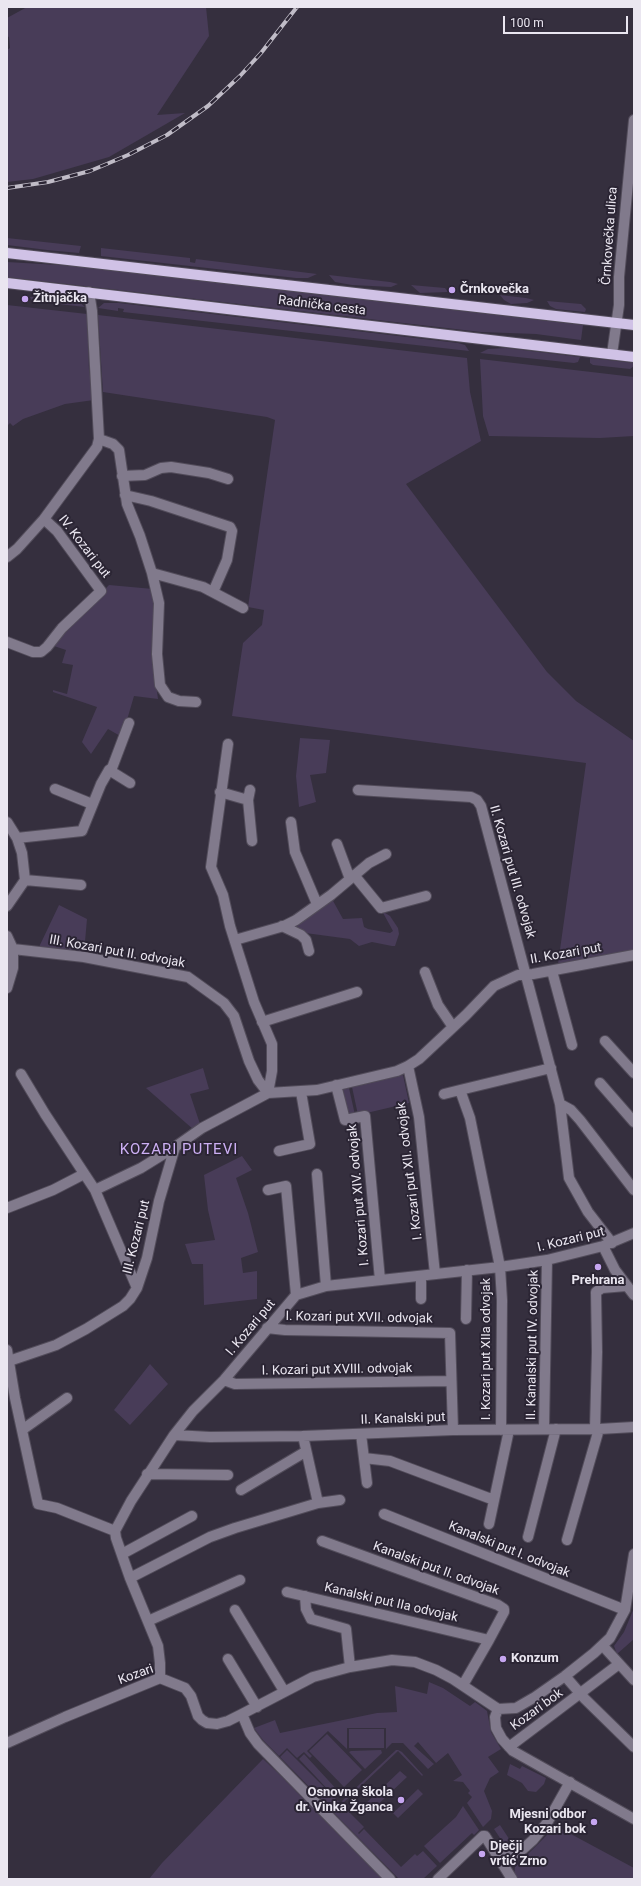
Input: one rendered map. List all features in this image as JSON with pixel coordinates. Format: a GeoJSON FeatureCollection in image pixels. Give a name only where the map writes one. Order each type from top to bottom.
{"type":"FeatureCollection","features":[{"type":"Feature","properties":{"kind":"main road","name":"Radnička cesta"},"geometry":{"type":"LineString","coordinates":[[7,253],[634,326]]}},
{"type":"Feature","properties":{"kind":"main road","name":"Radnička cesta"},"geometry":{"type":"LineString","coordinates":[[7,283],[634,357]]}},
{"type":"Feature","properties":{"kind":"street","name":"Črnkovečka ulica"},"geometry":{"type":"LineString","coordinates":[[612,354],[615,324],[619,305],[620,269],[634,120]]}},
{"type":"Feature","properties":{"kind":"street"},"geometry":{"type":"LineString","coordinates":[[89,292],[92,311],[99,439],[117,447],[119,450],[125,495],[152,573],[159,604],[157,654],[160,685],[168,697],[179,701],[196,702]]}},
{"type":"Feature","properties":{"kind":"street","name":"IV. Kozari put"},"geometry":{"type":"LineString","coordinates":[[7,557],[44,518],[97,447],[99,439]]}},
{"type":"Feature","properties":{"kind":"street"},"geometry":{"type":"LineString","coordinates":[[122,476],[146,475],[161,468],[171,467],[228,479]]}},
{"type":"Feature","properties":{"kind":"street"},"geometry":{"type":"LineString","coordinates":[[125,495],[230,527],[232,531],[227,560],[213,592]]}},
{"type":"Feature","properties":{"kind":"street","name":"IV. Kozari put"},"geometry":{"type":"LineString","coordinates":[[7,642],[33,652],[41,652],[47,648],[62,628],[101,591],[56,531],[44,518]]}},
{"type":"Feature","properties":{"kind":"street"},"geometry":{"type":"LineString","coordinates":[[152,573],[203,587],[243,608]]}},
{"type":"Feature","properties":{"kind":"street"},"geometry":{"type":"LineString","coordinates":[[17,838],[82,831],[92,804],[109,770],[112,768],[129,724]]}},
{"type":"Feature","properties":{"kind":"street"},"geometry":{"type":"LineString","coordinates":[[228,744],[220,792],[211,867],[223,895],[254,1002],[272,1044],[272,1070],[268,1093]]}},
{"type":"Feature","properties":{"kind":"street"},"geometry":{"type":"LineString","coordinates":[[109,770],[130,783]]}},
{"type":"Feature","properties":{"kind":"street"},"geometry":{"type":"LineString","coordinates":[[55,789],[92,804]]}},
{"type":"Feature","properties":{"kind":"street"},"geometry":{"type":"LineString","coordinates":[[250,790],[248,800],[252,841]]}},
{"type":"Feature","properties":{"kind":"street","name":"II. Kozari put III. odvojak"},"geometry":{"type":"LineString","coordinates":[[358,790],[470,797],[477,800],[484,814],[526,974]]}},
{"type":"Feature","properties":{"kind":"street"},"geometry":{"type":"LineString","coordinates":[[220,792],[248,800]]}},
{"type":"Feature","properties":{"kind":"street"},"geometry":{"type":"LineString","coordinates":[[7,822],[17,838],[22,853],[25,880],[7,906]]}},
{"type":"Feature","properties":{"kind":"street"},"geometry":{"type":"LineString","coordinates":[[291,822],[295,852],[317,904]]}},
{"type":"Feature","properties":{"kind":"street"},"geometry":{"type":"LineString","coordinates":[[337,844],[352,877],[381,908],[426,896]]}},
{"type":"Feature","properties":{"kind":"street"},"geometry":{"type":"LineString","coordinates":[[235,940],[282,926],[296,920],[369,863],[386,854]]}},
{"type":"Feature","properties":{"kind":"street"},"geometry":{"type":"LineString","coordinates":[[25,880],[81,885]]}},
{"type":"Feature","properties":{"kind":"street"},"geometry":{"type":"LineString","coordinates":[[282,926],[301,935],[306,940],[309,951]]}},
{"type":"Feature","properties":{"kind":"street"},"geometry":{"type":"LineString","coordinates":[[7,936],[13,949],[13,968],[7,988]]}},
{"type":"Feature","properties":{"kind":"street","name":"III. Kozari put II. odvojak"},"geometry":{"type":"LineString","coordinates":[[13,949],[91,958],[188,977],[224,1003],[234,1016],[249,1060],[258,1080],[268,1093]]}},
{"type":"Feature","properties":{"kind":"street","name":"II. Kozari put"},"geometry":{"type":"LineString","coordinates":[[634,955],[552,971],[526,974],[560,1104],[569,1178],[608,1245],[615,1270],[634,1295]]}},
{"type":"Feature","properties":{"kind":"street"},"geometry":{"type":"LineString","coordinates":[[552,971],[572,1045]]}},
{"type":"Feature","properties":{"kind":"street"},"geometry":{"type":"LineString","coordinates":[[425,972],[438,1005],[453,1027]]}},
{"type":"Feature","properties":{"kind":"street"},"geometry":{"type":"LineString","coordinates":[[95,1190],[141,1168],[218,1118],[268,1093],[302,1092],[397,1071],[408,1066],[419,1059],[494,986],[518,975],[526,974]]}},
{"type":"Feature","properties":{"kind":"street"},"geometry":{"type":"LineString","coordinates":[[262,1022],[357,992]]}},
{"type":"Feature","properties":{"kind":"street"},"geometry":{"type":"LineString","coordinates":[[605,1041],[634,1073]]}},
{"type":"Feature","properties":{"kind":"street","name":"I. Kozari put XII. odvojak"},"geometry":{"type":"LineString","coordinates":[[408,1066],[421,1132],[435,1274]]}},
{"type":"Feature","properties":{"kind":"street"},"geometry":{"type":"LineString","coordinates":[[444,1094],[551,1068]]}},
{"type":"Feature","properties":{"kind":"street"},"geometry":{"type":"LineString","coordinates":[[21,1074],[44,1114],[60,1135],[95,1190],[137,1288]]}},
{"type":"Feature","properties":{"kind":"street"},"geometry":{"type":"LineString","coordinates":[[600,1083],[634,1122]]}},
{"type":"Feature","properties":{"kind":"street","name":"I. Kozari put XIV. odvojak"},"geometry":{"type":"LineString","coordinates":[[336,1084],[345,1120],[365,1116],[380,1280]]}},
{"type":"Feature","properties":{"kind":"street"},"geometry":{"type":"LineString","coordinates":[[460,1090],[470,1118],[500,1267]]}},
{"type":"Feature","properties":{"kind":"street"},"geometry":{"type":"LineString","coordinates":[[279,1152],[310,1144],[302,1092]]}},
{"type":"Feature","properties":{"kind":"street"},"geometry":{"type":"LineString","coordinates":[[560,1104],[571,1110],[580,1120],[634,1190]]}},
{"type":"Feature","properties":{"kind":"street","name":"III. Kozari put"},"geometry":{"type":"LineString","coordinates":[[115,1531],[57,1508],[38,1504],[22,1430],[11,1400],[8,1355],[56,1345],[86,1329],[123,1306],[130,1299],[137,1288],[147,1258],[159,1201],[175,1147]]}},
{"type":"Feature","properties":{"kind":"street"},"geometry":{"type":"LineString","coordinates":[[7,1208],[53,1190],[84,1174]]}},
{"type":"Feature","properties":{"kind":"street"},"geometry":{"type":"LineString","coordinates":[[317,1174],[326,1286]]}},
{"type":"Feature","properties":{"kind":"street"},"geometry":{"type":"LineString","coordinates":[[268,1190],[286,1186],[296,1295]]}},
{"type":"Feature","properties":{"kind":"street","name":"I. Kozari put"},"geometry":{"type":"LineString","coordinates":[[115,1531],[147,1474],[174,1435],[193,1411],[224,1380],[296,1295],[326,1286],[500,1267],[547,1260],[608,1245],[634,1233]]}},
{"type":"Feature","properties":{"kind":"street","name":"II. Kanalski put IV. odvojak"},"geometry":{"type":"LineString","coordinates":[[544,1429],[547,1260]]}},
{"type":"Feature","properties":{"kind":"street","name":"I. Kozari put XIIa odvojak"},"geometry":{"type":"LineString","coordinates":[[489,1524],[505,1430],[500,1267]]}},
{"type":"Feature","properties":{"kind":"street"},"geometry":{"type":"LineString","coordinates":[[466,1318],[468,1270]]}},
{"type":"Feature","properties":{"kind":"street"},"geometry":{"type":"LineString","coordinates":[[421,1276],[421,1299]]}},
{"type":"Feature","properties":{"kind":"street"},"geometry":{"type":"LineString","coordinates":[[567,1540],[597,1429],[596,1292],[602,1288],[626,1286]]}},
{"type":"Feature","properties":{"kind":"street","name":"I. Kozari put XVII. odvojak"},"geometry":{"type":"LineString","coordinates":[[267,1328],[285,1330],[450,1333],[451,1381]]}},
{"type":"Feature","properties":{"kind":"street","name":"I. Kozari put XVIII. odvojak"},"geometry":{"type":"LineString","coordinates":[[224,1380],[235,1384],[451,1381]]}},
{"type":"Feature","properties":{"kind":"street"},"geometry":{"type":"LineString","coordinates":[[451,1381],[453,1430]]}},
{"type":"Feature","properties":{"kind":"street"},"geometry":{"type":"LineString","coordinates":[[22,1430],[67,1398]]}},
{"type":"Feature","properties":{"kind":"street","name":"II. Kanalski put"},"geometry":{"type":"LineString","coordinates":[[174,1435],[210,1437],[303,1436],[453,1430],[597,1429],[634,1427]]}},
{"type":"Feature","properties":{"kind":"street"},"geometry":{"type":"LineString","coordinates":[[528,1537],[556,1429]]}},
{"type":"Feature","properties":{"kind":"street"},"geometry":{"type":"LineString","coordinates":[[361,1434],[367,1483]]}},
{"type":"Feature","properties":{"kind":"street"},"geometry":{"type":"LineString","coordinates":[[303,1436],[305,1452],[318,1503]]}},
{"type":"Feature","properties":{"kind":"street"},"geometry":{"type":"LineString","coordinates":[[241,1490],[305,1452]]}},
{"type":"Feature","properties":{"kind":"street"},"geometry":{"type":"LineString","coordinates":[[364,1458],[390,1461],[494,1500]]}},
{"type":"Feature","properties":{"kind":"street"},"geometry":{"type":"LineString","coordinates":[[147,1474],[228,1475]]}},
{"type":"Feature","properties":{"kind":"street"},"geometry":{"type":"LineString","coordinates":[[130,1578],[210,1537],[318,1503],[340,1500]]}},
{"type":"Feature","properties":{"kind":"street","name":"Kanalski put I. odvojak"},"geometry":{"type":"LineString","coordinates":[[384,1514],[625,1610]]}},
{"type":"Feature","properties":{"kind":"street"},"geometry":{"type":"LineString","coordinates":[[122,1554],[192,1516]]}},
{"type":"Feature","properties":{"kind":"street"},"geometry":{"type":"LineString","coordinates":[[115,1531],[130,1578],[158,1646],[160,1678]]}},
{"type":"Feature","properties":{"kind":"street","name":"Kanalski put II. odvojak"},"geometry":{"type":"LineString","coordinates":[[322,1541],[498,1605],[504,1609],[504,1612],[490,1640],[463,1685]]}},
{"type":"Feature","properties":{"kind":"street"},"geometry":{"type":"LineString","coordinates":[[305,1596],[306,1609],[311,1619],[346,1629],[350,1667],[379,1661],[403,1660],[436,1670],[463,1685],[498,1709],[510,1710],[524,1704],[566,1676],[603,1646],[615,1630],[625,1610],[634,1554]]}},
{"type":"Feature","properties":{"kind":"street"},"geometry":{"type":"LineString","coordinates":[[148,1621],[240,1580]]}},
{"type":"Feature","properties":{"kind":"street","name":"Kanalski put IIa odvojak"},"geometry":{"type":"LineString","coordinates":[[287,1592],[490,1640]]}},
{"type":"Feature","properties":{"kind":"street"},"geometry":{"type":"LineString","coordinates":[[235,1610],[284,1691]]}},
{"type":"Feature","properties":{"kind":"street"},"geometry":{"type":"LineString","coordinates":[[603,1646],[634,1680]]}},
{"type":"Feature","properties":{"kind":"street"},"geometry":{"type":"LineString","coordinates":[[228,1659],[257,1706]]}},
{"type":"Feature","properties":{"kind":"street","name":"Kozari bok"},"geometry":{"type":"LineString","coordinates":[[509,1747],[619,1664]]}},
{"type":"Feature","properties":{"kind":"street","name":"Kozari"},"geometry":{"type":"LineString","coordinates":[[7,1743],[65,1717],[160,1678],[185,1688],[191,1696],[198,1716],[207,1723],[223,1723],[284,1691],[321,1674],[350,1667]]}},
{"type":"Feature","properties":{"kind":"street","name":"Kozari bok"},"geometry":{"type":"LineString","coordinates":[[566,1676],[580,1694],[634,1747]]}},
{"type":"Feature","properties":{"kind":"street"},"geometry":{"type":"LineString","coordinates":[[498,1709],[495,1717],[496,1728],[509,1747],[634,1819]]}},
{"type":"Feature","properties":{"kind":"street"},"geometry":{"type":"LineString","coordinates":[[242,1714],[250,1733],[258,1744],[390,1879]]}},
{"type":"Feature","properties":{"kind":"street"},"geometry":{"type":"LineString","coordinates":[[511,1877],[511,1867],[523,1849],[547,1823],[570,1782]]}},
{"type":"Feature","properties":{"kind":"street"},"geometry":{"type":"LineString","coordinates":[[438,1879],[482,1836],[488,1838],[511,1877]]}},
{"type":"Feature","properties":{"kind":"street"},"geometry":{"type":"LineString","coordinates":[[496,1852],[513,1855],[523,1849]]}},
{"type":"Feature","properties":{"kind":"shaded area"},"geometry":{"type":"Polygon","coordinates":[[[27,7],[206,7],[209,36],[157,115],[185,113],[109,157],[33,179],[7,182],[7,50],[10,48],[9,37],[7,36],[7,18],[27,7]]]}},
{"type":"Feature","properties":{"kind":"shaded area"},"geometry":{"type":"Polygon","coordinates":[[[7,238],[81,246],[79,253],[47,250],[7,245],[7,238]]]}},
{"type":"Feature","properties":{"kind":"shaded area"},"geometry":{"type":"Polygon","coordinates":[[[101,248],[190,258],[190,262],[195,263],[196,259],[317,274],[308,278],[296,278],[101,256],[101,248]]]}},
{"type":"Feature","properties":{"kind":"shaded area"},"geometry":{"type":"Polygon","coordinates":[[[7,262],[76,266],[583,325],[581,340],[536,334],[481,332],[7,277],[7,262]]]}},
{"type":"Feature","properties":{"kind":"shaded area"},"geometry":{"type":"Polygon","coordinates":[[[329,275],[398,284],[391,287],[352,285],[335,282],[329,275]]]}},
{"type":"Feature","properties":{"kind":"shaded area"},"geometry":{"type":"Polygon","coordinates":[[[411,285],[445,288],[448,292],[420,293],[411,285]]]}},
{"type":"Feature","properties":{"kind":"shaded area"},"geometry":{"type":"Polygon","coordinates":[[[500,295],[534,300],[527,303],[511,304],[504,300],[500,295]]]}},
{"type":"Feature","properties":{"kind":"shaded area"},"geometry":{"type":"Polygon","coordinates":[[[51,296],[75,298],[85,307],[32,301],[30,297],[51,296]]]}},
{"type":"Feature","properties":{"kind":"shaded area"},"geometry":{"type":"Polygon","coordinates":[[[547,301],[581,304],[586,309],[585,312],[556,309],[550,306],[547,301]]]}},
{"type":"Feature","properties":{"kind":"shaded area"},"geometry":{"type":"Polygon","coordinates":[[[104,303],[119,303],[458,343],[465,345],[469,351],[123,312],[124,309],[118,308],[118,311],[98,308],[104,303]]]}},
{"type":"Feature","properties":{"kind":"shaded area"},"geometry":{"type":"Polygon","coordinates":[[[7,305],[87,314],[89,370],[94,400],[65,404],[23,419],[13,426],[10,423],[7,426],[7,305]]]}},
{"type":"Feature","properties":{"kind":"shaded area"},"geometry":{"type":"Polygon","coordinates":[[[98,315],[467,358],[470,392],[481,441],[406,484],[547,672],[576,701],[634,741],[634,950],[558,964],[586,763],[232,716],[243,643],[262,625],[264,610],[248,607],[275,420],[267,417],[103,392],[98,315]]]}},
{"type":"Feature","properties":{"kind":"shaded area"},"geometry":{"type":"Polygon","coordinates":[[[506,348],[580,357],[578,362],[574,363],[480,353],[488,349],[506,348]]]}},
{"type":"Feature","properties":{"kind":"shaded area"},"geometry":{"type":"Polygon","coordinates":[[[590,358],[634,363],[634,366],[630,369],[593,365],[590,363],[590,358]]]}},
{"type":"Feature","properties":{"kind":"shaded area"},"geometry":{"type":"Polygon","coordinates":[[[480,359],[634,377],[634,436],[600,438],[489,436],[483,416],[480,359]]]}},
{"type":"Feature","properties":{"kind":"shaded area"},"geometry":{"type":"Polygon","coordinates":[[[109,585],[153,589],[155,677],[158,699],[134,696],[122,737],[108,729],[91,754],[82,742],[97,707],[53,692],[53,690],[67,694],[73,665],[62,663],[66,650],[54,646],[61,635],[109,585]]]}},
{"type":"Feature","properties":{"kind":"shaded area"},"geometry":{"type":"Polygon","coordinates":[[[300,738],[330,740],[326,773],[310,775],[316,802],[299,807],[296,776],[300,738]]]}},
{"type":"Feature","properties":{"kind":"shaded area"},"geometry":{"type":"Polygon","coordinates":[[[332,899],[343,919],[362,918],[364,927],[368,929],[390,933],[393,931],[382,911],[390,916],[398,928],[399,934],[395,946],[372,942],[359,946],[350,939],[298,932],[293,927],[332,899]]]}},
{"type":"Feature","properties":{"kind":"shaded area"},"geometry":{"type":"Polygon","coordinates":[[[59,905],[87,919],[84,953],[39,947],[59,905]]]}},
{"type":"Feature","properties":{"kind":"shaded area"},"geometry":{"type":"Polygon","coordinates":[[[203,1068],[209,1089],[190,1094],[200,1124],[194,1130],[146,1088],[203,1068]]]}},
{"type":"Feature","properties":{"kind":"shaded area"},"geometry":{"type":"Polygon","coordinates":[[[403,1075],[409,1103],[358,1115],[352,1087],[403,1075]]]}},
{"type":"Feature","properties":{"kind":"shaded area"},"geometry":{"type":"Polygon","coordinates":[[[349,1088],[355,1115],[349,1116],[343,1089],[349,1088]]]}},
{"type":"Feature","properties":{"kind":"shaded area"},"geometry":{"type":"Polygon","coordinates":[[[242,1156],[252,1170],[236,1178],[248,1213],[258,1252],[241,1258],[243,1273],[257,1271],[257,1299],[204,1305],[203,1264],[192,1264],[185,1244],[215,1240],[208,1210],[204,1175],[242,1156]]]}},
{"type":"Feature","properties":{"kind":"shaded area"},"geometry":{"type":"Polygon","coordinates":[[[150,1364],[168,1384],[130,1425],[114,1410],[150,1364]]]}},
{"type":"Feature","properties":{"kind":"shaded area"},"geometry":{"type":"Polygon","coordinates":[[[634,1608],[634,1639],[617,1654],[614,1646],[624,1632],[634,1608]]]}},
{"type":"Feature","properties":{"kind":"shaded area"},"geometry":{"type":"Polygon","coordinates":[[[429,1682],[443,1688],[470,1706],[475,1702],[487,1711],[491,1732],[501,1749],[488,1757],[499,1772],[490,1778],[484,1791],[492,1811],[491,1819],[483,1827],[467,1803],[472,1797],[468,1793],[470,1791],[463,1782],[453,1781],[462,1775],[448,1753],[436,1763],[418,1742],[414,1746],[434,1764],[428,1769],[403,1743],[392,1743],[386,1749],[386,1728],[347,1728],[347,1749],[328,1731],[307,1751],[312,1756],[310,1758],[304,1752],[297,1758],[287,1748],[279,1756],[263,1740],[254,1728],[275,1720],[280,1733],[377,1713],[397,1712],[395,1686],[427,1694],[429,1682]]]}},
{"type":"Feature","properties":{"kind":"shaded area"},"geometry":{"type":"Polygon","coordinates":[[[349,1729],[384,1729],[384,1748],[349,1748],[349,1729]]]}},
{"type":"Feature","properties":{"kind":"shaded area"},"geometry":{"type":"Polygon","coordinates":[[[327,1734],[362,1770],[344,1787],[309,1751],[327,1734]]]}},
{"type":"Feature","properties":{"kind":"shaded area"},"geometry":{"type":"Polygon","coordinates":[[[287,1750],[364,1827],[358,1833],[359,1834],[364,1829],[401,1867],[415,1854],[417,1856],[423,1851],[437,1866],[423,1879],[399,1879],[332,1811],[334,1808],[329,1803],[327,1805],[280,1757],[287,1750]]]}},
{"type":"Feature","properties":{"kind":"shaded area"},"geometry":{"type":"Polygon","coordinates":[[[381,1750],[382,1753],[365,1769],[349,1752],[351,1751],[381,1750]]]}},
{"type":"Feature","properties":{"kind":"shaded area"},"geometry":{"type":"Polygon","coordinates":[[[396,1750],[402,1752],[423,1775],[422,1776],[398,1751],[343,1803],[342,1801],[396,1750]]]}},
{"type":"Feature","properties":{"kind":"shaded area"},"geometry":{"type":"Polygon","coordinates":[[[304,1754],[340,1793],[335,1797],[299,1759],[304,1754]]]}},
{"type":"Feature","properties":{"kind":"shaded area"},"geometry":{"type":"Polygon","coordinates":[[[263,1759],[382,1879],[149,1879],[162,1863],[263,1759]]]}},
{"type":"Feature","properties":{"kind":"shaded area"},"geometry":{"type":"Polygon","coordinates":[[[510,1764],[520,1769],[522,1766],[546,1778],[544,1784],[536,1792],[528,1791],[522,1783],[507,1775],[510,1764]]]}},
{"type":"Feature","properties":{"kind":"shaded area"},"geometry":{"type":"Polygon","coordinates":[[[400,1771],[407,1777],[369,1813],[363,1806],[400,1771]]]}},
{"type":"Feature","properties":{"kind":"shaded area"},"geometry":{"type":"Polygon","coordinates":[[[418,1789],[423,1794],[398,1818],[393,1813],[418,1789]]]}},
{"type":"Feature","properties":{"kind":"shaded area"},"geometry":{"type":"Polygon","coordinates":[[[463,1806],[479,1830],[474,1835],[472,1833],[440,1863],[424,1846],[456,1817],[463,1806]]]}},
{"type":"Feature","properties":{"kind":"shaded area"},"geometry":{"type":"Polygon","coordinates":[[[500,1825],[517,1851],[501,1850],[506,1847],[494,1829],[500,1825]]]}},
{"type":"Feature","properties":{"kind":"shaded area"},"geometry":{"type":"Polygon","coordinates":[[[556,1826],[634,1868],[634,1879],[517,1879],[514,1876],[515,1867],[556,1826]]]}},
{"type":"Feature","properties":{"kind":"railway"},"geometry":{"type":"LineString","coordinates":[[7,188],[48,182],[90,171],[128,155],[167,135],[208,106],[240,76],[261,53],[297,7]]}},
{"type":"Feature","properties":{"kind":"place","name":"Črnkovečka"},"geometry":{"type":"Point","coordinates":[452,290]}},
{"type":"Feature","properties":{"kind":"place","name":"Žitnjačka"},"geometry":{"type":"Point","coordinates":[25,299]}},
{"type":"Feature","properties":{"kind":"place","name":"Prehrana"},"geometry":{"type":"Point","coordinates":[598,1267]}},
{"type":"Feature","properties":{"kind":"place","name":"Konzum"},"geometry":{"type":"Point","coordinates":[503,1659]}},
{"type":"Feature","properties":{"kind":"place","name":"Osnovna škola dr. Vinka Žganca"},"geometry":{"type":"Point","coordinates":[401,1800]}},
{"type":"Feature","properties":{"kind":"place","name":"Mjesni odbor Kozari bok"},"geometry":{"type":"Point","coordinates":[594,1822]}},
{"type":"Feature","properties":{"kind":"place","name":"Dječji vrtić Zrno"},"geometry":{"type":"Point","coordinates":[482,1854]}},
{"type":"Feature","properties":{"kind":"district","name":"KOZARI PUTEVI"},"geometry":{"type":"Point","coordinates":[179,1150]}}]}
